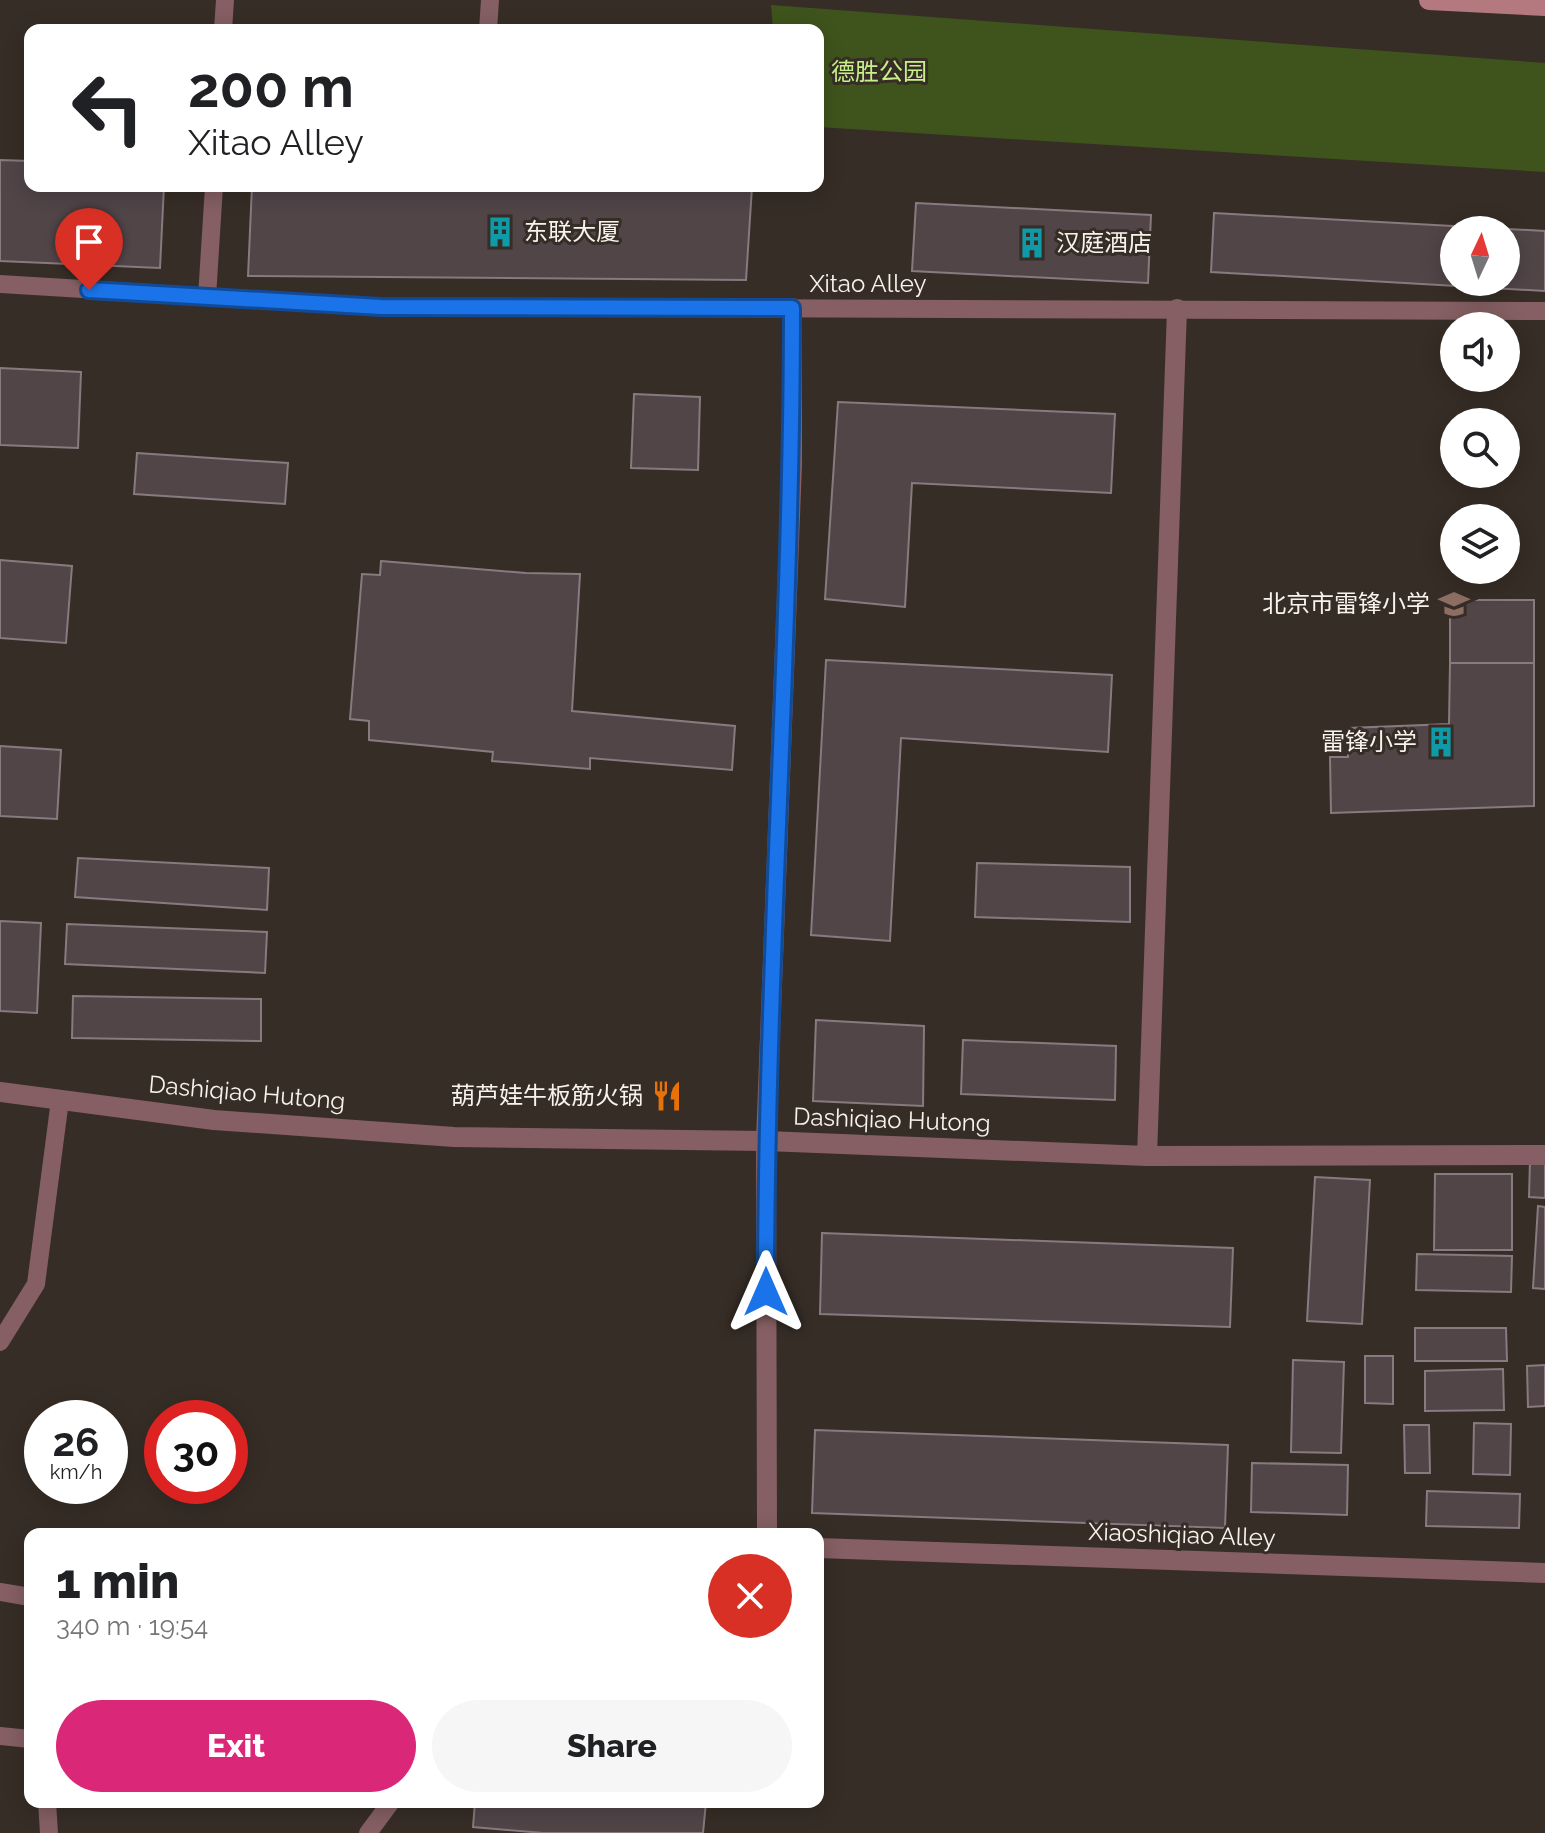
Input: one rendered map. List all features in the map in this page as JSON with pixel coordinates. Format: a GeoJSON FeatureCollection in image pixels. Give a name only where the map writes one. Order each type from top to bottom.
{"type":"FeatureCollection","features":[{"type":"Feature","properties":{"kind":"street"},"geometry":{"type":"LineString","coordinates":[[1429,0],[1545,6]]}},
{"type":"Feature","properties":{"kind":"street"},"geometry":{"type":"LineString","coordinates":[[767,1528],[766,1141],[792,464],[792,308]]}},
{"type":"Feature","properties":{"kind":"street"},"geometry":{"type":"LineString","coordinates":[[1147,1156],[1177,309]]}},
{"type":"Feature","properties":{"kind":"street","name":"Dashiqiao Hutong"},"geometry":{"type":"LineString","coordinates":[[0,1092],[214,1120],[454,1137],[766,1141],[1147,1156],[1545,1155]]}},
{"type":"Feature","properties":{"kind":"street","name":"Xiaoshiqiao Alley"},"geometry":{"type":"LineString","coordinates":[[824,1548],[1545,1573]]}},
{"type":"Feature","properties":{"kind":"lane"},"geometry":{"type":"LineString","coordinates":[[223,24],[225,0]]}},
{"type":"Feature","properties":{"kind":"lane"},"geometry":{"type":"LineString","coordinates":[[488,24],[490,0]]}},
{"type":"Feature","properties":{"kind":"lane"},"geometry":{"type":"LineString","coordinates":[[207,297],[214,192]]}},
{"type":"Feature","properties":{"kind":"lane","name":"Xitao Alley"},"geometry":{"type":"LineString","coordinates":[[0,284],[381,307],[1545,311]]}},
{"type":"Feature","properties":{"kind":"lane"},"geometry":{"type":"LineString","coordinates":[[0,1342],[36,1284],[60,1100]]}},
{"type":"Feature","properties":{"kind":"lane"},"geometry":{"type":"LineString","coordinates":[[0,1592],[24,1596]]}},
{"type":"Feature","properties":{"kind":"lane"},"geometry":{"type":"LineString","coordinates":[[0,1736],[24,1738]]}},
{"type":"Feature","properties":{"kind":"lane"},"geometry":{"type":"LineString","coordinates":[[47,1808],[49,1833]]}},
{"type":"Feature","properties":{"kind":"lane"},"geometry":{"type":"LineString","coordinates":[[368,1833],[387,1808]]}},
{"type":"Feature","properties":{"kind":"green space","name":"德胜公园"},"geometry":{"type":"Polygon","coordinates":[[[771,5],[1545,63],[1545,172],[824,127],[824,24],[773,24],[771,5]]]}},
{"type":"Feature","properties":{"kind":"building"},"geometry":{"type":"Polygon","coordinates":[[[0,160],[24,161],[24,192],[164,192],[160,268],[0,261],[0,160]]]}},
{"type":"Feature","properties":{"kind":"building","name":"东联大厦"},"geometry":{"type":"Polygon","coordinates":[[[252,192],[752,192],[746,280],[248,276],[252,192]]]}},
{"type":"Feature","properties":{"kind":"building","name":"汉庭酒店"},"geometry":{"type":"Polygon","coordinates":[[[916,203],[1151,215],[1148,283],[912,271],[916,203]]]}},
{"type":"Feature","properties":{"kind":"building"},"geometry":{"type":"Polygon","coordinates":[[[1214,213],[1440,225],[1440,285],[1211,272],[1214,213]]]}},
{"type":"Feature","properties":{"kind":"building"},"geometry":{"type":"Polygon","coordinates":[[[1520,230],[1545,231],[1545,291],[1520,290],[1520,230]]]}},
{"type":"Feature","properties":{"kind":"building"},"geometry":{"type":"Polygon","coordinates":[[[0,368],[81,372],[78,448],[0,445],[0,368]]]}},
{"type":"Feature","properties":{"kind":"building"},"geometry":{"type":"Polygon","coordinates":[[[634,394],[700,397],[698,470],[631,468],[634,394]]]}},
{"type":"Feature","properties":{"kind":"building"},"geometry":{"type":"Polygon","coordinates":[[[838,402],[1115,414],[1111,493],[912,483],[905,607],[825,599],[838,402]]]}},
{"type":"Feature","properties":{"kind":"building"},"geometry":{"type":"Polygon","coordinates":[[[137,453],[288,463],[285,504],[134,494],[137,453]]]}},
{"type":"Feature","properties":{"kind":"building"},"geometry":{"type":"Polygon","coordinates":[[[0,560],[72,566],[66,643],[0,638],[0,560]]]}},
{"type":"Feature","properties":{"kind":"building"},"geometry":{"type":"Polygon","coordinates":[[[381,561],[526,573],[580,574],[572,711],[735,726],[732,770],[590,758],[590,769],[492,761],[493,752],[369,740],[369,721],[350,719],[362,574],[380,575],[381,561]]]}},
{"type":"Feature","properties":{"kind":"building"},"geometry":{"type":"Polygon","coordinates":[[[1450,600],[1534,600],[1534,663],[1450,663],[1450,600]]]}},
{"type":"Feature","properties":{"kind":"building"},"geometry":{"type":"Polygon","coordinates":[[[826,660],[1112,675],[1108,752],[901,738],[890,941],[811,935],[826,660]]]}},
{"type":"Feature","properties":{"kind":"building","name":"雷锋小学"},"geometry":{"type":"Polygon","coordinates":[[[1450,663],[1534,663],[1534,806],[1331,813],[1330,757],[1348,757],[1348,728],[1449,724],[1450,663]]]}},
{"type":"Feature","properties":{"kind":"building"},"geometry":{"type":"Polygon","coordinates":[[[0,746],[61,750],[57,819],[0,816],[0,746]]]}},
{"type":"Feature","properties":{"kind":"building"},"geometry":{"type":"Polygon","coordinates":[[[78,858],[269,868],[267,910],[75,897],[78,858]]]}},
{"type":"Feature","properties":{"kind":"building"},"geometry":{"type":"Polygon","coordinates":[[[977,863],[1130,867],[1130,922],[975,917],[977,863]]]}},
{"type":"Feature","properties":{"kind":"building"},"geometry":{"type":"Polygon","coordinates":[[[0,921],[41,923],[37,1013],[0,1011],[0,921]]]}},
{"type":"Feature","properties":{"kind":"building"},"geometry":{"type":"Polygon","coordinates":[[[67,924],[267,932],[265,973],[65,964],[67,924]]]}},
{"type":"Feature","properties":{"kind":"building"},"geometry":{"type":"Polygon","coordinates":[[[73,996],[261,999],[261,1041],[72,1038],[73,996]]]}},
{"type":"Feature","properties":{"kind":"building"},"geometry":{"type":"Polygon","coordinates":[[[816,1020],[924,1026],[923,1106],[813,1101],[816,1020]]]}},
{"type":"Feature","properties":{"kind":"building"},"geometry":{"type":"Polygon","coordinates":[[[963,1040],[1116,1046],[1115,1100],[961,1094],[963,1040]]]}},
{"type":"Feature","properties":{"kind":"building"},"geometry":{"type":"Polygon","coordinates":[[[1530,1160],[1545,1161],[1545,1198],[1529,1197],[1530,1160]]]}},
{"type":"Feature","properties":{"kind":"building"},"geometry":{"type":"Polygon","coordinates":[[[1435,1174],[1512,1174],[1512,1250],[1434,1250],[1435,1174]]]}},
{"type":"Feature","properties":{"kind":"building"},"geometry":{"type":"Polygon","coordinates":[[[1315,1177],[1370,1180],[1362,1324],[1307,1321],[1315,1177]]]}},
{"type":"Feature","properties":{"kind":"building"},"geometry":{"type":"Polygon","coordinates":[[[1538,1206],[1545,1207],[1545,1289],[1533,1288],[1538,1206]]]}},
{"type":"Feature","properties":{"kind":"building"},"geometry":{"type":"Polygon","coordinates":[[[822,1233],[1233,1248],[1230,1327],[820,1314],[822,1233]]]}},
{"type":"Feature","properties":{"kind":"building"},"geometry":{"type":"Polygon","coordinates":[[[1417,1254],[1512,1256],[1511,1292],[1416,1290],[1417,1254]]]}},
{"type":"Feature","properties":{"kind":"building"},"geometry":{"type":"Polygon","coordinates":[[[1415,1328],[1506,1328],[1507,1361],[1415,1361],[1415,1328]]]}},
{"type":"Feature","properties":{"kind":"building"},"geometry":{"type":"Polygon","coordinates":[[[1365,1356],[1393,1356],[1393,1404],[1365,1403],[1365,1356]]]}},
{"type":"Feature","properties":{"kind":"building"},"geometry":{"type":"Polygon","coordinates":[[[1293,1360],[1344,1362],[1341,1453],[1291,1452],[1293,1360]]]}},
{"type":"Feature","properties":{"kind":"building"},"geometry":{"type":"Polygon","coordinates":[[[1545,1365],[1545,1406],[1528,1407],[1527,1366],[1545,1365]]]}},
{"type":"Feature","properties":{"kind":"building"},"geometry":{"type":"Polygon","coordinates":[[[1503,1369],[1504,1410],[1425,1411],[1425,1371],[1503,1369]]]}},
{"type":"Feature","properties":{"kind":"building"},"geometry":{"type":"Polygon","coordinates":[[[1474,1423],[1511,1424],[1510,1475],[1473,1474],[1474,1423]]]}},
{"type":"Feature","properties":{"kind":"building"},"geometry":{"type":"Polygon","coordinates":[[[1404,1425],[1429,1425],[1430,1473],[1405,1473],[1404,1425]]]}},
{"type":"Feature","properties":{"kind":"building"},"geometry":{"type":"Polygon","coordinates":[[[815,1430],[1228,1445],[1225,1528],[812,1513],[815,1430]]]}},
{"type":"Feature","properties":{"kind":"building"},"geometry":{"type":"Polygon","coordinates":[[[1252,1463],[1348,1465],[1347,1515],[1251,1512],[1252,1463]]]}},
{"type":"Feature","properties":{"kind":"building"},"geometry":{"type":"Polygon","coordinates":[[[1427,1491],[1520,1494],[1519,1528],[1426,1526],[1427,1491]]]}},
{"type":"Feature","properties":{"kind":"building"},"geometry":{"type":"Polygon","coordinates":[[[475,1808],[705,1808],[703,1833],[543,1833],[473,1827],[475,1808]]]}},
{"type":"Feature","properties":{"kind":"place","name":"东联大厦"},"geometry":{"type":"Point","coordinates":[500,232]}},
{"type":"Feature","properties":{"kind":"place","name":"汉庭酒店"},"geometry":{"type":"Point","coordinates":[1032,243]}},
{"type":"Feature","properties":{"kind":"place","name":"北京市雷锋小学"},"geometry":{"type":"Point","coordinates":[1454,604]}},
{"type":"Feature","properties":{"kind":"place","name":"雷锋小学"},"geometry":{"type":"Point","coordinates":[1441,742]}},
{"type":"Feature","properties":{"kind":"place","name":"葫芦娃牛板筋火锅"},"geometry":{"type":"Point","coordinates":[667,1096]}},
{"type":"Feature","properties":{"kind":"route"},"geometry":{"type":"LineString","coordinates":[[89,290],[381,307],[792,308],[792,464],[766,1141],[766,1292]]}}]}
